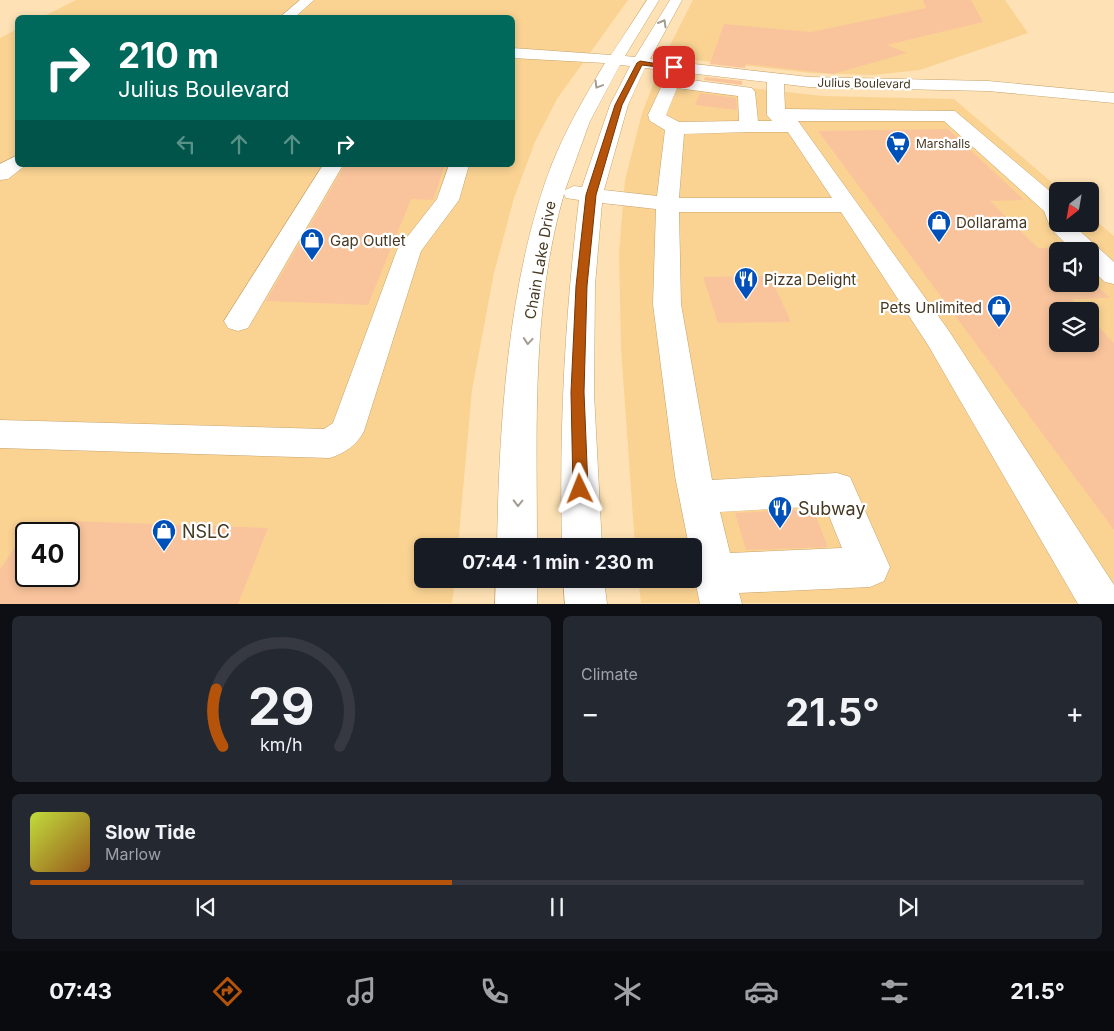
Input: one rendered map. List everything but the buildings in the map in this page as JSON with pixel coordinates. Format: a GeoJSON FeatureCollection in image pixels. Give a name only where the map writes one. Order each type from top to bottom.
{"type":"FeatureCollection","features":[{"type":"Feature","properties":{"kind":"street"},"geometry":{"type":"LineString","coordinates":[[290,14],[308,0]]}},
{"type":"Feature","properties":{"kind":"street","name":"Chain Lake Drive"},"geometry":{"type":"LineString","coordinates":[[517,538],[520,429],[529,327],[540,247],[553,191],[579,122],[614,60],[653,0]]}},
{"type":"Feature","properties":{"kind":"street"},"geometry":{"type":"LineString","coordinates":[[582,538],[578,392],[582,286],[591,195],[619,105],[640,63],[676,0]]}},
{"type":"Feature","properties":{"kind":"street","name":"Julius Boulevard"},"geometry":{"type":"LineString","coordinates":[[515,53],[614,60],[774,79],[864,85],[988,86],[1114,98]]}},
{"type":"Feature","properties":{"kind":"street"},"geometry":{"type":"LineString","coordinates":[[774,79],[785,121],[849,205],[939,338],[1102,604]]}},
{"type":"Feature","properties":{"kind":"street"},"geometry":{"type":"LineString","coordinates":[[749,127],[746,92],[676,83],[670,85],[656,115],[675,128],[749,127],[785,121],[950,115],[1049,203]]}},
{"type":"Feature","properties":{"kind":"street"},"geometry":{"type":"LineString","coordinates":[[675,128],[666,204],[667,304],[698,497],[718,589],[870,566],[837,489],[698,497]]}},
{"type":"Feature","properties":{"kind":"street"},"geometry":{"type":"LineString","coordinates":[[0,174],[15,163]]}},
{"type":"Feature","properties":{"kind":"street"},"geometry":{"type":"LineString","coordinates":[[238,321],[332,167]]}},
{"type":"Feature","properties":{"kind":"street"},"geometry":{"type":"LineString","coordinates":[[0,434],[330,444],[347,432],[410,250],[448,200],[458,167]]}},
{"type":"Feature","properties":{"kind":"street"},"geometry":{"type":"LineString","coordinates":[[553,191],[693,208],[849,205]]}},
{"type":"Feature","properties":{"kind":"street"},"geometry":{"type":"LineString","coordinates":[[1068,232],[1078,242]]}},
{"type":"Feature","properties":{"kind":"street"},"geometry":{"type":"LineString","coordinates":[[1099,262],[1114,276]]}},
{"type":"Feature","properties":{"kind":"street"},"geometry":{"type":"LineString","coordinates":[[516,588],[516,604]]}},
{"type":"Feature","properties":{"kind":"street"},"geometry":{"type":"LineString","coordinates":[[585,588],[586,604]]}},
{"type":"Feature","properties":{"kind":"shaded area"},"geometry":{"type":"Polygon","coordinates":[[[76,0],[628,0],[557,99],[535,142],[514,198],[494,273],[472,390],[459,538],[414,538],[414,588],[454,588],[452,603],[0,604],[0,38],[15,30],[15,167],[515,167],[515,15],[46,15],[76,0]]]}},
{"type":"Feature","properties":{"kind":"shaded area"},"geometry":{"type":"Polygon","coordinates":[[[693,0],[1005,0],[1028,33],[920,70],[874,75],[811,73],[685,59],[668,49],[693,0]]]}},
{"type":"Feature","properties":{"kind":"shaded area"},"geometry":{"type":"Polygon","coordinates":[[[671,79],[823,96],[954,99],[1051,182],[1049,182],[1049,232],[1099,232],[1099,224],[1114,236],[1114,603],[641,603],[639,588],[702,588],[702,538],[634,538],[621,349],[619,252],[625,180],[642,113],[654,82],[671,79]]]}},
{"type":"Feature","properties":{"kind":"place","name":"Marshalls"},"geometry":{"type":"Point","coordinates":[898,164]}},
{"type":"Feature","properties":{"kind":"place","name":"Dollarama"},"geometry":{"type":"Point","coordinates":[939,243]}},
{"type":"Feature","properties":{"kind":"place","name":"Gap Outlet"},"geometry":{"type":"Point","coordinates":[312,261]}},
{"type":"Feature","properties":{"kind":"place","name":"Pizza Delight"},"geometry":{"type":"Point","coordinates":[746,300]}},
{"type":"Feature","properties":{"kind":"place","name":"Pets Unlimited"},"geometry":{"type":"Point","coordinates":[999,328]}},
{"type":"Feature","properties":{"kind":"place","name":"Subway"},"geometry":{"type":"Point","coordinates":[780,529]}},
{"type":"Feature","properties":{"kind":"place","name":"NSLC"},"geometry":{"type":"Point","coordinates":[164,552]}},
{"type":"Feature","properties":{"kind":"route"},"geometry":{"type":"LineString","coordinates":[[580,489],[578,392],[582,286],[591,195],[619,105],[640,63],[674,67]]}}]}
